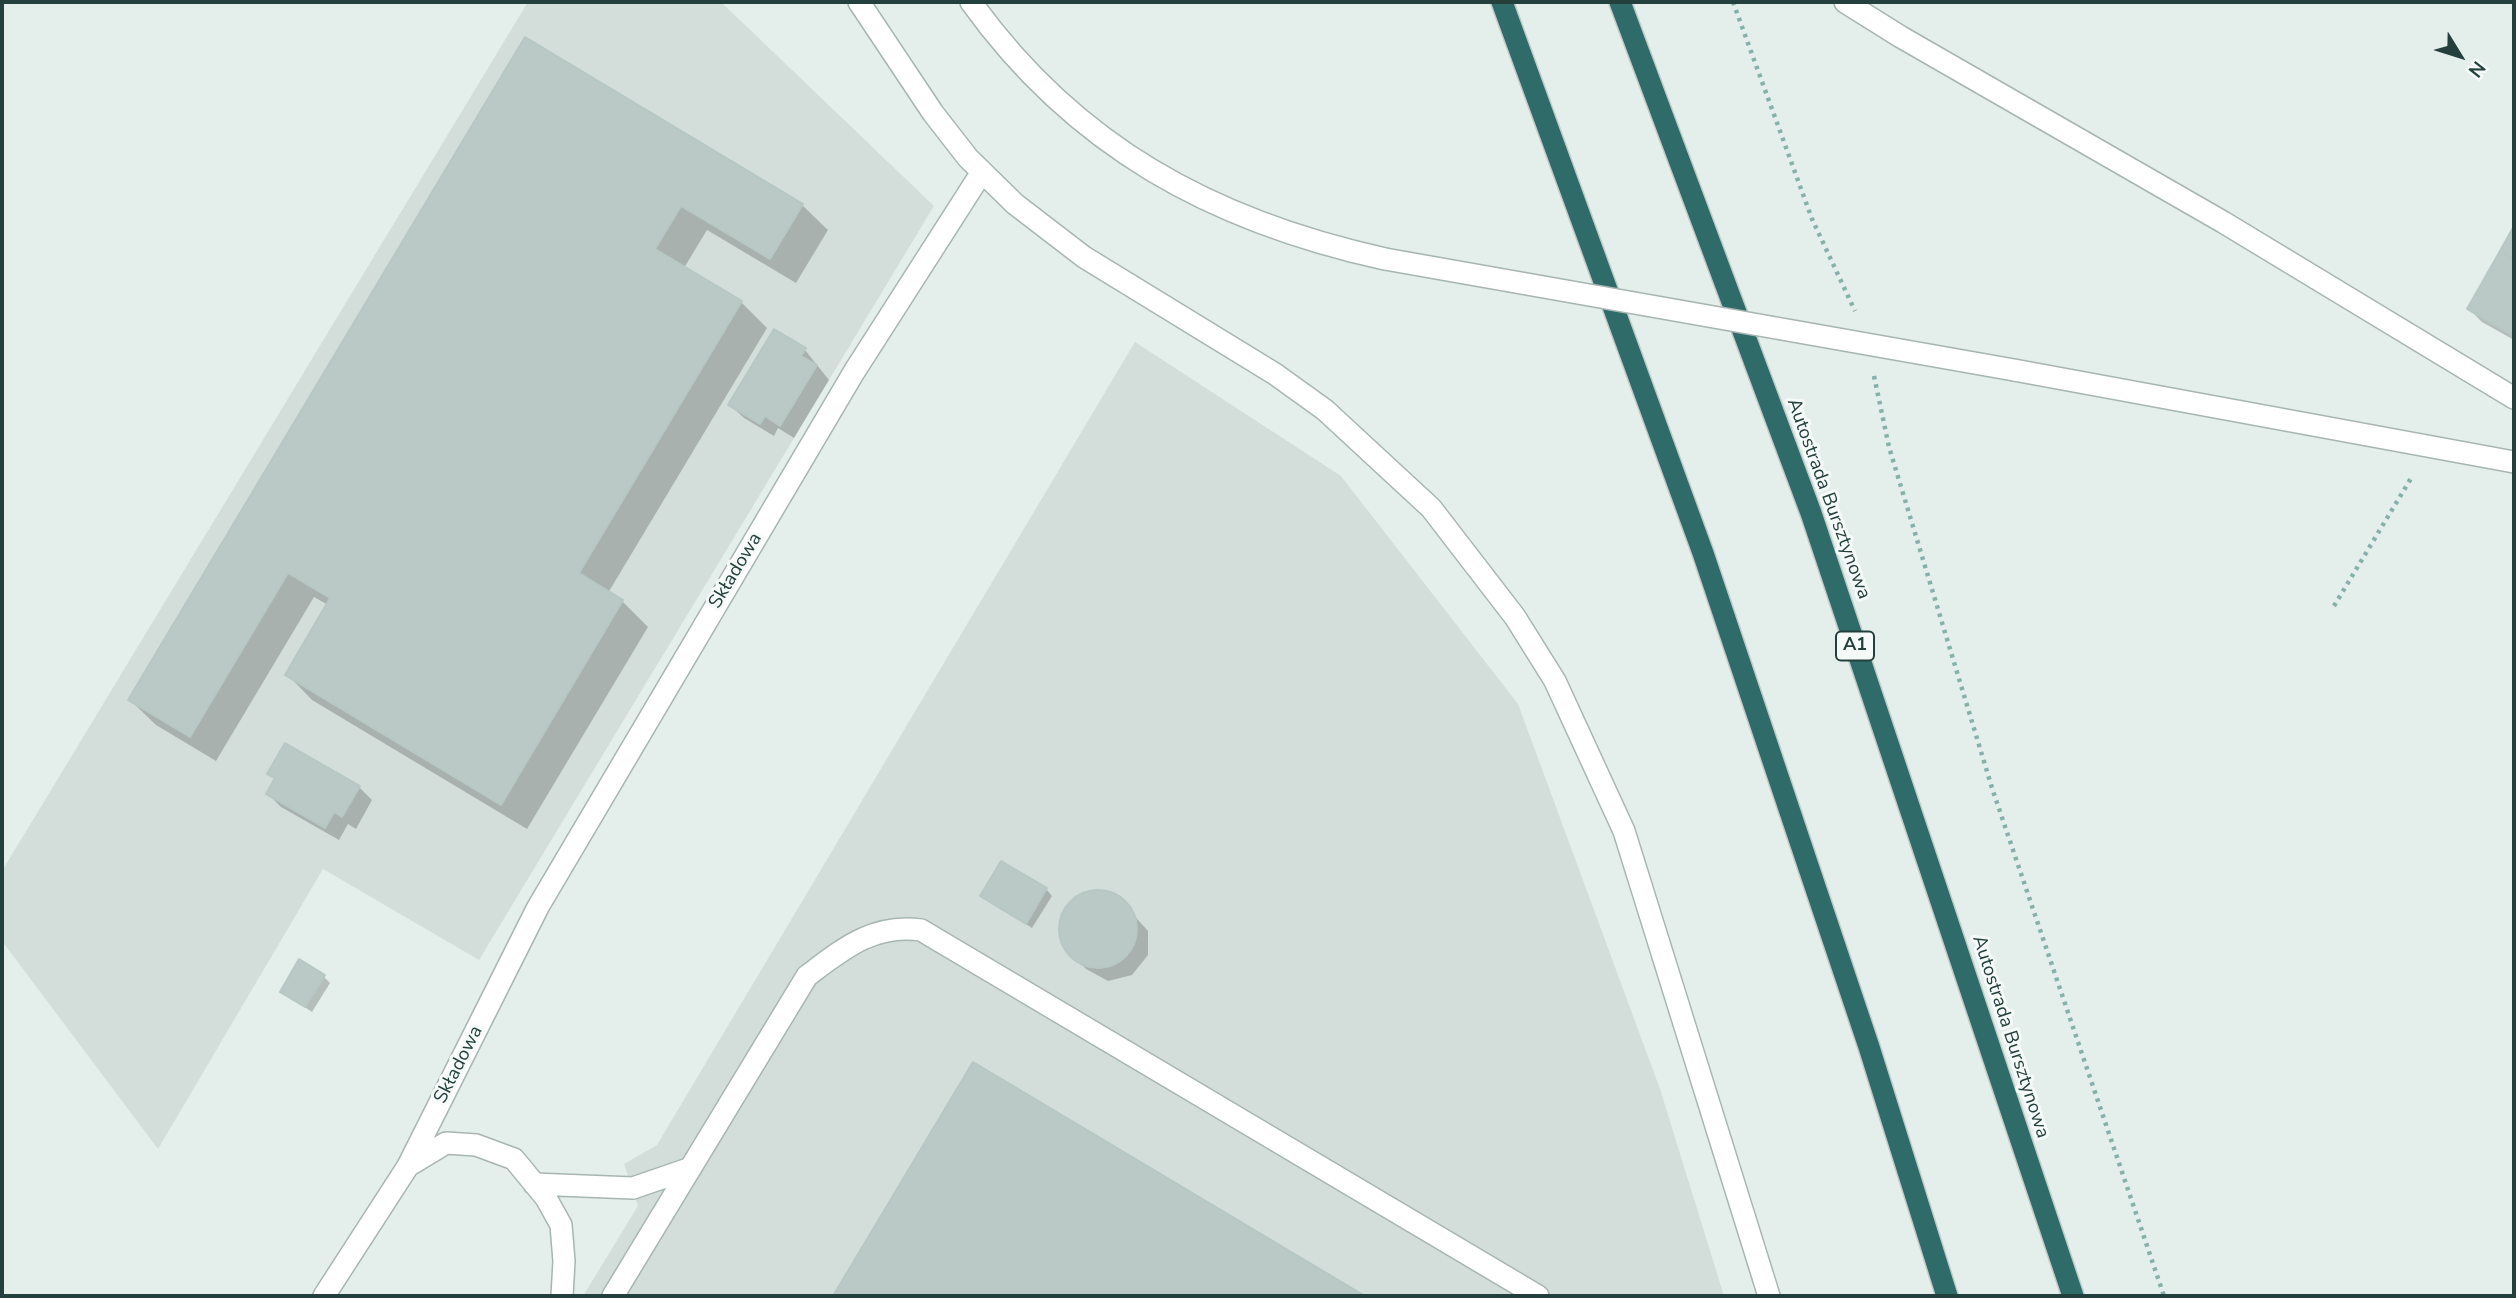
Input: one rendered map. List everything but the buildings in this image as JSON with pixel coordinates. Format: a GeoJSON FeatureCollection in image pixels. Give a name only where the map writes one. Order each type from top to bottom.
{"type":"FeatureCollection","features":[{"type":"Feature","properties":{"kind":"highway"},"geometry":{"type":"LineString","coordinates":[[1502,2],[1703,552],[1869,1047],[1947,1296]]}},
{"type":"Feature","properties":{"kind":"highway","name":"Autostrada Bursztynowa"},"geometry":{"type":"LineString","coordinates":[[1620,2],[1811,513],[2073,1296]]}},
{"type":"Feature","properties":{"kind":"street"},"geometry":{"type":"LineString","coordinates":[[859,2],[933,113],[982,172],[1015,204],[1084,257],[1325,410],[1431,508],[1515,617],[1555,681],[1624,831],[1769,1296]]}},
{"type":"Feature","properties":{"kind":"street"},"geometry":{"type":"LineString","coordinates":[[971,2],[1042,88],[1094,133],[1131,159],[1212,205],[1287,232],[1385,259],[2514,462]]}},
{"type":"Feature","properties":{"kind":"street"},"geometry":{"type":"LineString","coordinates":[[1845,2],[2223,222],[2514,398]]}},
{"type":"Feature","properties":{"kind":"street","name":"Składowa"},"geometry":{"type":"LineString","coordinates":[[324,1296],[408,1166],[538,907],[854,372],[982,172]]}},
{"type":"Feature","properties":{"kind":"street"},"geometry":{"type":"LineString","coordinates":[[614,1296],[807,976],[841,950],[896,926],[921,930],[1538,1296]]}},
{"type":"Feature","properties":{"kind":"street"},"geometry":{"type":"LineString","coordinates":[[408,1166],[446,1143],[476,1145],[514,1159],[561,1225],[564,1261],[562,1296]]}},
{"type":"Feature","properties":{"kind":"street"},"geometry":{"type":"LineString","coordinates":[[534,1184],[633,1188],[691,1168]]}},
{"type":"Feature","properties":{"kind":"path"},"geometry":{"type":"LineString","coordinates":[[1733,2],[1812,219],[1858,320]]}},
{"type":"Feature","properties":{"kind":"path"},"geometry":{"type":"LineString","coordinates":[[1872,367],[1889,447],[1992,788],[2164,1296]]}},
{"type":"Feature","properties":{"kind":"path"},"geometry":{"type":"LineString","coordinates":[[2334,606],[2429,447]]}},
{"type":"Feature","properties":{"kind":"shaded area"},"geometry":{"type":"Polygon","coordinates":[[[528,2],[721,2],[934,206],[479,960],[323,869],[158,1149],[2,941],[2,871],[528,2]]]}},
{"type":"Feature","properties":{"kind":"shaded area"},"geometry":{"type":"Polygon","coordinates":[[[1135,342],[1341,476],[1518,704],[1660,1089],[1724,1296],[583,1296],[638,1206],[624,1164],[657,1145],[1135,342]]]}}]}
